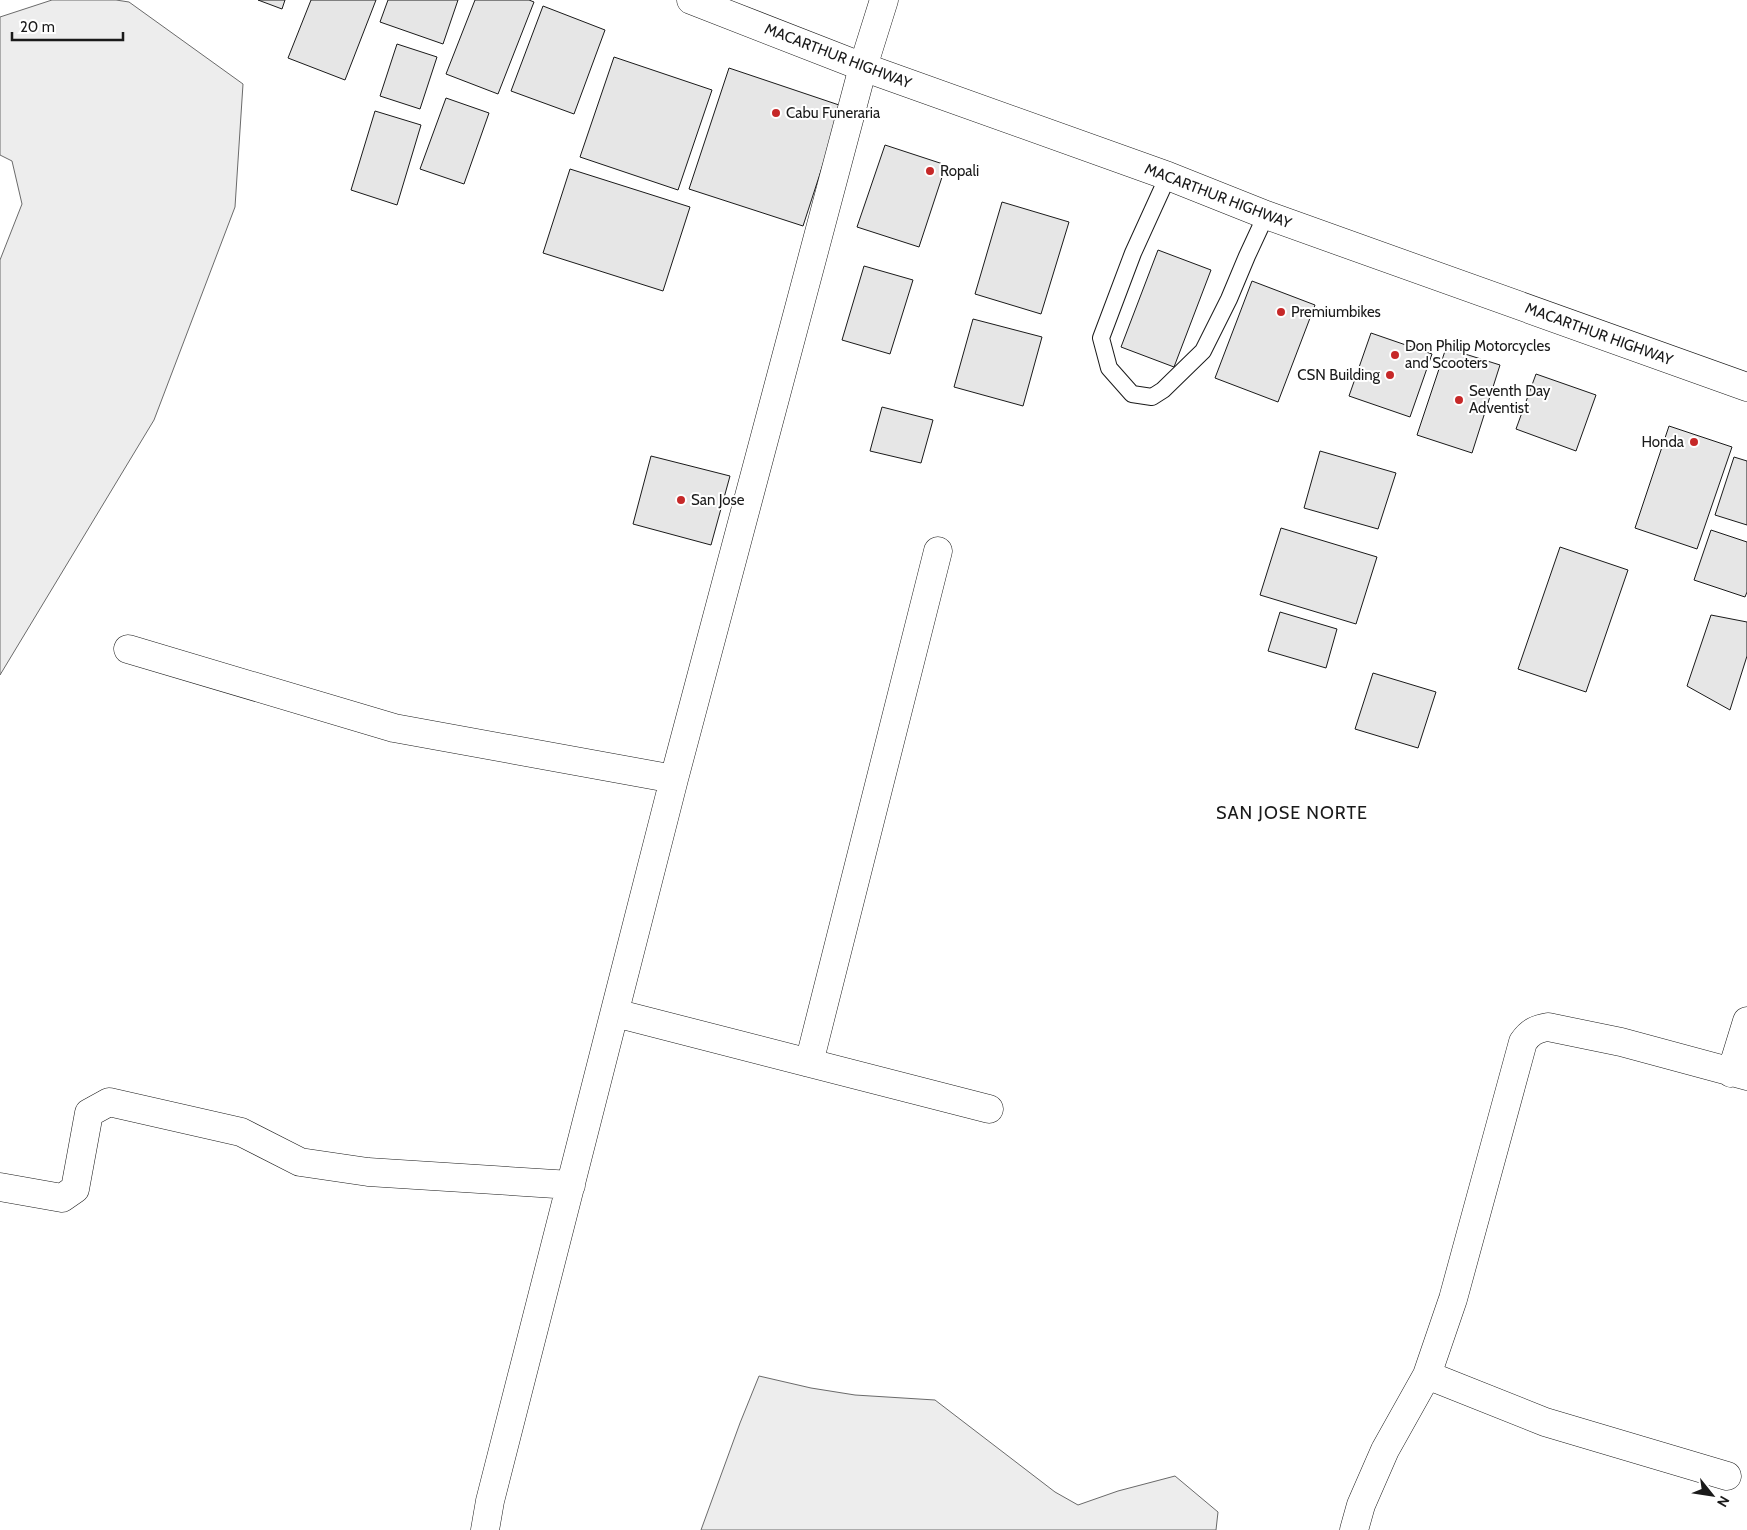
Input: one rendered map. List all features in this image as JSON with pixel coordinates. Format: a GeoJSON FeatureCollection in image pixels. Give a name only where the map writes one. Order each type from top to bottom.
{"type":"FeatureCollection","features":[{"type":"Feature","properties":{"kind":"main road","name":"MACARTHUR HIGHWAY"},"geometry":{"type":"LineString","coordinates":[[691,0],[863,67],[1168,176],[1266,215],[1747,387]]}},
{"type":"Feature","properties":{"kind":"main road"},"geometry":{"type":"LineString","coordinates":[[484,1530],[674,779],[863,67],[884,0]]}},
{"type":"Feature","properties":{"kind":"main road"},"geometry":{"type":"LineString","coordinates":[[809,1063],[938,551]]}},
{"type":"Feature","properties":{"kind":"main road"},"geometry":{"type":"LineString","coordinates":[[128,648],[394,728],[674,779]]}},
{"type":"Feature","properties":{"kind":"main road"},"geometry":{"type":"LineString","coordinates":[[615,1013],[989,1109]]}},
{"type":"Feature","properties":{"kind":"main road"},"geometry":{"type":"LineString","coordinates":[[1354,1530],[1361,1505],[1385,1450],[1427,1375],[1453,1299],[1523,1042],[1529,1034],[1536,1029],[1548,1027],[1621,1042],[1739,1074],[1747,1021]]}},
{"type":"Feature","properties":{"kind":"main road"},"geometry":{"type":"LineString","coordinates":[[0,1187],[62,1198],[75,1189],[89,1113],[109,1102],[241,1132],[300,1162],[368,1172],[571,1185]]}},
{"type":"Feature","properties":{"kind":"main road"},"geometry":{"type":"LineString","coordinates":[[1427,1375],[1545,1422],[1727,1476]]}},
{"type":"Feature","properties":{"kind":"lane"},"geometry":{"type":"LineString","coordinates":[[1168,176],[1133,253],[1101,338],[1109,368],[1132,394],[1152,397],[1163,390],[1203,351],[1229,299],[1266,215]]}},
{"type":"Feature","properties":{"kind":"shaded area"},"geometry":{"type":"Polygon","coordinates":[[[52,0],[116,0],[129,2],[243,84],[235,207],[154,420],[0,675],[0,260],[22,204],[12,161],[0,155],[0,17],[52,0]]]}},
{"type":"Feature","properties":{"kind":"shaded area"},"geometry":{"type":"Polygon","coordinates":[[[759,1376],[811,1388],[855,1395],[935,1400],[1055,1492],[1078,1505],[1118,1491],[1175,1476],[1218,1512],[1216,1530],[701,1530],[759,1376]]]}},
{"type":"Feature","properties":{"kind":"building"},"geometry":{"type":"Polygon","coordinates":[[[258,0],[285,0],[282,9],[258,0]]]}},
{"type":"Feature","properties":{"kind":"building"},"geometry":{"type":"Polygon","coordinates":[[[311,0],[376,0],[345,80],[288,58],[311,0]]]}},
{"type":"Feature","properties":{"kind":"building"},"geometry":{"type":"Polygon","coordinates":[[[388,0],[458,0],[443,44],[380,22],[388,0]]]}},
{"type":"Feature","properties":{"kind":"building"},"geometry":{"type":"Polygon","coordinates":[[[475,0],[529,0],[534,2],[498,94],[446,74],[475,0]]]}},
{"type":"Feature","properties":{"kind":"building"},"geometry":{"type":"Polygon","coordinates":[[[543,6],[605,30],[574,114],[511,91],[543,6]]]}},
{"type":"Feature","properties":{"kind":"building"},"geometry":{"type":"Polygon","coordinates":[[[397,44],[437,57],[420,109],[380,96],[397,44]]]}},
{"type":"Feature","properties":{"kind":"building"},"geometry":{"type":"Polygon","coordinates":[[[614,57],[712,90],[678,190],[580,157],[614,57]]]}},
{"type":"Feature","properties":{"kind":"building"},"geometry":{"type":"Polygon","coordinates":[[[729,68],[842,106],[803,226],[689,189],[729,68]]]}},
{"type":"Feature","properties":{"kind":"building"},"geometry":{"type":"Polygon","coordinates":[[[446,98],[489,113],[464,184],[420,169],[446,98]]]}},
{"type":"Feature","properties":{"kind":"building"},"geometry":{"type":"Polygon","coordinates":[[[375,111],[421,125],[397,205],[351,190],[375,111]]]}},
{"type":"Feature","properties":{"kind":"building"},"geometry":{"type":"Polygon","coordinates":[[[885,145],[946,165],[919,247],[857,227],[885,145]]]}},
{"type":"Feature","properties":{"kind":"building"},"geometry":{"type":"Polygon","coordinates":[[[570,169],[690,207],[663,291],[543,253],[570,169]]]}},
{"type":"Feature","properties":{"kind":"building"},"geometry":{"type":"Polygon","coordinates":[[[1002,202],[1069,222],[1041,314],[975,294],[1002,202]]]}},
{"type":"Feature","properties":{"kind":"building"},"geometry":{"type":"Polygon","coordinates":[[[1158,250],[1211,270],[1174,367],[1121,347],[1158,250]]]}},
{"type":"Feature","properties":{"kind":"building"},"geometry":{"type":"Polygon","coordinates":[[[864,266],[913,280],[890,354],[842,340],[864,266]]]}},
{"type":"Feature","properties":{"kind":"building"},"geometry":{"type":"Polygon","coordinates":[[[1252,281],[1315,305],[1278,402],[1215,378],[1252,281]]]}},
{"type":"Feature","properties":{"kind":"building"},"geometry":{"type":"Polygon","coordinates":[[[973,319],[1042,337],[1023,406],[954,387],[973,319]]]}},
{"type":"Feature","properties":{"kind":"building","name":"CSN Building"},"geometry":{"type":"Polygon","coordinates":[[[1371,333],[1432,354],[1410,417],[1349,396],[1371,333]]]}},
{"type":"Feature","properties":{"kind":"building","name":"Seventh Day Adventist"},"geometry":{"type":"Polygon","coordinates":[[[1446,348],[1500,365],[1472,453],[1417,435],[1446,348]]]}},
{"type":"Feature","properties":{"kind":"building"},"geometry":{"type":"Polygon","coordinates":[[[1536,374],[1596,395],[1576,451],[1516,429],[1536,374]]]}},
{"type":"Feature","properties":{"kind":"building"},"geometry":{"type":"Polygon","coordinates":[[[882,407],[933,420],[921,463],[870,451],[882,407]]]}},
{"type":"Feature","properties":{"kind":"building"},"geometry":{"type":"Polygon","coordinates":[[[1669,426],[1732,447],[1697,549],[1635,528],[1669,426]]]}},
{"type":"Feature","properties":{"kind":"building"},"geometry":{"type":"Polygon","coordinates":[[[1320,451],[1396,473],[1378,529],[1304,508],[1320,451]]]}},
{"type":"Feature","properties":{"kind":"building","name":"San Jose"},"geometry":{"type":"Polygon","coordinates":[[[651,456],[730,476],[711,545],[633,524],[651,456]]]}},
{"type":"Feature","properties":{"kind":"building"},"geometry":{"type":"Polygon","coordinates":[[[1734,457],[1747,461],[1747,525],[1715,515],[1734,457]]]}},
{"type":"Feature","properties":{"kind":"building"},"geometry":{"type":"Polygon","coordinates":[[[1281,528],[1377,557],[1356,624],[1260,595],[1281,528]]]}},
{"type":"Feature","properties":{"kind":"building"},"geometry":{"type":"Polygon","coordinates":[[[1711,530],[1747,542],[1747,592],[1745,597],[1694,580],[1711,530]]]}},
{"type":"Feature","properties":{"kind":"building"},"geometry":{"type":"Polygon","coordinates":[[[1560,547],[1628,570],[1586,692],[1518,669],[1560,547]]]}},
{"type":"Feature","properties":{"kind":"building"},"geometry":{"type":"Polygon","coordinates":[[[1280,612],[1337,629],[1326,668],[1268,651],[1280,612]]]}},
{"type":"Feature","properties":{"kind":"building"},"geometry":{"type":"Polygon","coordinates":[[[1711,615],[1747,622],[1747,656],[1730,710],[1687,686],[1711,615]]]}},
{"type":"Feature","properties":{"kind":"building"},"geometry":{"type":"Polygon","coordinates":[[[1373,673],[1436,692],[1418,748],[1355,729],[1373,673]]]}},
{"type":"Feature","properties":{"kind":"place","name":"Cabu Funeraria"},"geometry":{"type":"Point","coordinates":[776,113]}},
{"type":"Feature","properties":{"kind":"place","name":"Ropali"},"geometry":{"type":"Point","coordinates":[930,171]}},
{"type":"Feature","properties":{"kind":"place","name":"Premiumbikes"},"geometry":{"type":"Point","coordinates":[1281,312]}},
{"type":"Feature","properties":{"kind":"place","name":"Don Philip Motorcycles and Scooters"},"geometry":{"type":"Point","coordinates":[1395,355]}},
{"type":"Feature","properties":{"kind":"place","name":"CSN Building"},"geometry":{"type":"Point","coordinates":[1390,375]}},
{"type":"Feature","properties":{"kind":"place","name":"Seventh Day Adventist"},"geometry":{"type":"Point","coordinates":[1459,400]}},
{"type":"Feature","properties":{"kind":"place","name":"Honda"},"geometry":{"type":"Point","coordinates":[1694,442]}},
{"type":"Feature","properties":{"kind":"place","name":"San Jose"},"geometry":{"type":"Point","coordinates":[681,500]}},
{"type":"Feature","properties":{"kind":"district","name":"SAN JOSE NORTE"},"geometry":{"type":"Point","coordinates":[1292,813]}}]}
